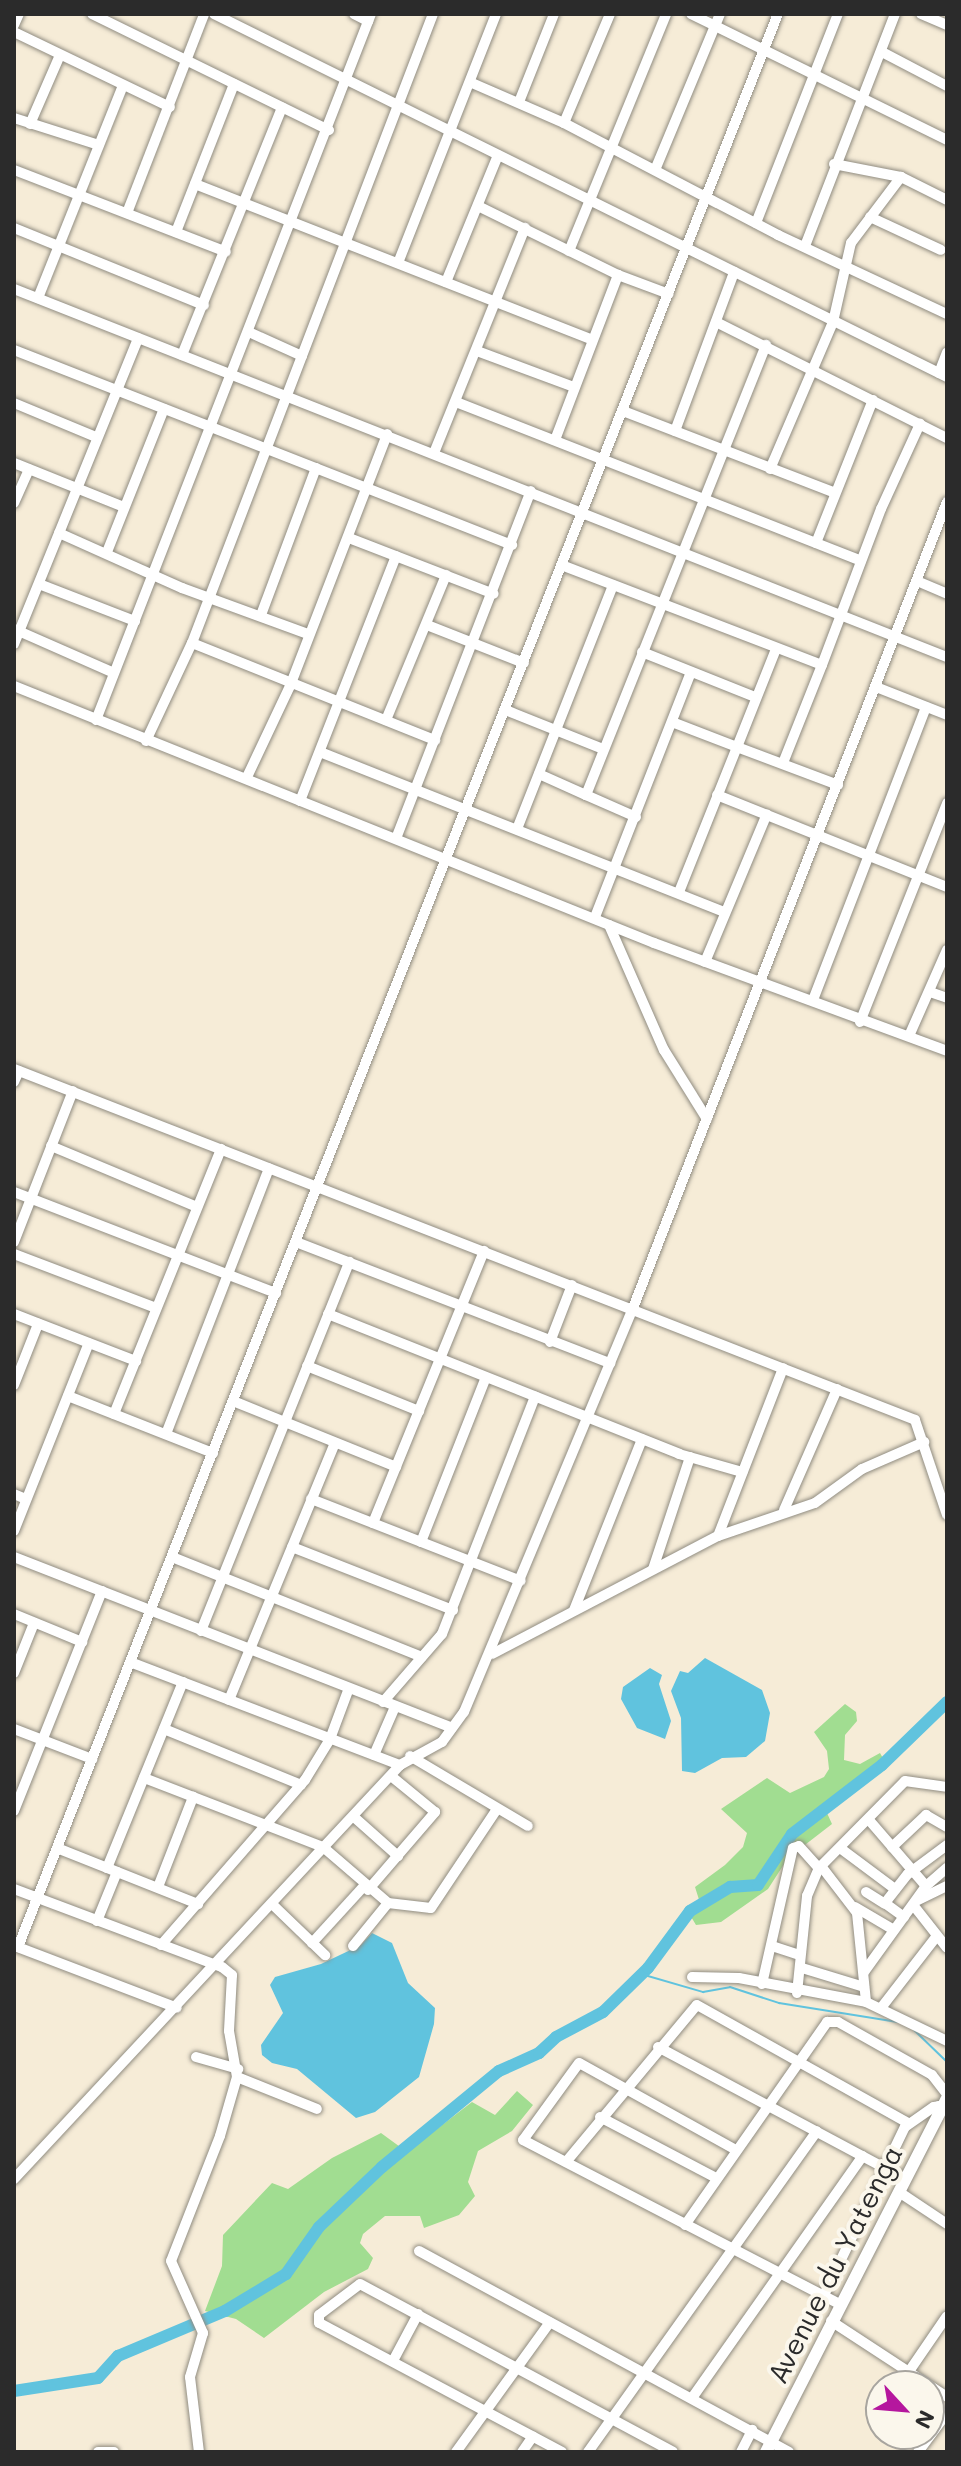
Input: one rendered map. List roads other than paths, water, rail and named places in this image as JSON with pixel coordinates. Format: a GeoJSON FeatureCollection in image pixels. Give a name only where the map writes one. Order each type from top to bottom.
{"type":"FeatureCollection","features":[{"type":"Feature","properties":{"kind":"main road","name":"Avenue du Yatenga"},"geometry":{"type":"LineString","coordinates":[[769,2446],[947,2096]]}},
{"type":"Feature","properties":{"kind":"street"},"geometry":{"type":"LineString","coordinates":[[14,25],[19,14]]}},
{"type":"Feature","properties":{"kind":"street"},"geometry":{"type":"LineString","coordinates":[[92,14],[329,130]]}},
{"type":"Feature","properties":{"kind":"street"},"geometry":{"type":"LineString","coordinates":[[127,213],[204,14]]}},
{"type":"Feature","properties":{"kind":"street"},"geometry":{"type":"LineString","coordinates":[[214,14],[943,375],[947,352]]}},
{"type":"Feature","properties":{"kind":"street"},"geometry":{"type":"LineString","coordinates":[[96,720],[348,81],[370,17],[354,14]]}},
{"type":"Feature","properties":{"kind":"street"},"geometry":{"type":"LineString","coordinates":[[146,741],[192,643],[395,104],[433,14]]}},
{"type":"Feature","properties":{"kind":"street"},"geometry":{"type":"LineString","coordinates":[[398,263],[472,83],[496,14]]}},
{"type":"Feature","properties":{"kind":"street"},"geometry":{"type":"LineString","coordinates":[[519,102],[554,14]]}},
{"type":"Feature","properties":{"kind":"street"},"geometry":{"type":"LineString","coordinates":[[564,123],[610,14]]}},
{"type":"Feature","properties":{"kind":"street"},"geometry":{"type":"LineString","coordinates":[[569,251],[614,149],[666,14]]}},
{"type":"Feature","properties":{"kind":"street"},"geometry":{"type":"LineString","coordinates":[[691,14],[947,140]]}},
{"type":"Feature","properties":{"kind":"street"},"geometry":{"type":"LineString","coordinates":[[655,170],[720,14]]}},
{"type":"Feature","properties":{"kind":"street"},"geometry":{"type":"LineString","coordinates":[[177,2008],[16,1946],[508,711],[524,663],[778,14]]}},
{"type":"Feature","properties":{"kind":"street"},"geometry":{"type":"LineString","coordinates":[[756,223],[838,14]]}},
{"type":"Feature","properties":{"kind":"street"},"geometry":{"type":"LineString","coordinates":[[805,246],[834,164],[895,14]]}},
{"type":"Feature","properties":{"kind":"street"},"geometry":{"type":"LineString","coordinates":[[921,14],[946,23]]}},
{"type":"Feature","properties":{"kind":"street"},"geometry":{"type":"LineString","coordinates":[[14,32],[170,107]]}},
{"type":"Feature","properties":{"kind":"street"},"geometry":{"type":"LineString","coordinates":[[882,52],[947,86]]}},
{"type":"Feature","properties":{"kind":"street"},"geometry":{"type":"LineString","coordinates":[[30,124],[60,55]]}},
{"type":"Feature","properties":{"kind":"street"},"geometry":{"type":"LineString","coordinates":[[472,83],[564,123],[756,223],[947,314]]}},
{"type":"Feature","properties":{"kind":"street"},"geometry":{"type":"LineString","coordinates":[[176,232],[234,84]]}},
{"type":"Feature","properties":{"kind":"street"},"geometry":{"type":"LineString","coordinates":[[38,298],[123,86]]}},
{"type":"Feature","properties":{"kind":"street"},"geometry":{"type":"LineString","coordinates":[[182,355],[282,107]]}},
{"type":"Feature","properties":{"kind":"street"},"geometry":{"type":"LineString","coordinates":[[14,118],[99,145]]}},
{"type":"Feature","properties":{"kind":"street"},"geometry":{"type":"LineString","coordinates":[[446,282],[498,155]]}},
{"type":"Feature","properties":{"kind":"street"},"geometry":{"type":"LineString","coordinates":[[834,164],[901,177],[947,200]]}},
{"type":"Feature","properties":{"kind":"street"},"geometry":{"type":"LineString","coordinates":[[14,170],[226,252]]}},
{"type":"Feature","properties":{"kind":"street"},"geometry":{"type":"LineString","coordinates":[[770,469],[833,322],[849,267],[851,243],[901,177]]}},
{"type":"Feature","properties":{"kind":"street"},"geometry":{"type":"LineString","coordinates":[[195,184],[591,339]]}},
{"type":"Feature","properties":{"kind":"street"},"geometry":{"type":"LineString","coordinates":[[478,206],[618,275],[669,294]]}},
{"type":"Feature","properties":{"kind":"street"},"geometry":{"type":"LineString","coordinates":[[870,217],[941,250]]}},
{"type":"Feature","properties":{"kind":"street"},"geometry":{"type":"LineString","coordinates":[[14,228],[204,305]]}},
{"type":"Feature","properties":{"kind":"street"},"geometry":{"type":"LineString","coordinates":[[434,453],[525,228]]}},
{"type":"Feature","properties":{"kind":"street"},"geometry":{"type":"LineString","coordinates":[[675,431],[718,323],[734,272]]}},
{"type":"Feature","properties":{"kind":"street"},"geometry":{"type":"LineString","coordinates":[[555,440],[618,275]]}},
{"type":"Feature","properties":{"kind":"street"},"geometry":{"type":"LineString","coordinates":[[14,289],[947,657]]}},
{"type":"Feature","properties":{"kind":"street"},"geometry":{"type":"LineString","coordinates":[[718,323],[947,438]]}},
{"type":"Feature","properties":{"kind":"street"},"geometry":{"type":"LineString","coordinates":[[251,333],[302,356]]}},
{"type":"Feature","properties":{"kind":"street"},"geometry":{"type":"LineString","coordinates":[[14,644],[17,630],[39,584],[138,338]]}},
{"type":"Feature","properties":{"kind":"street"},"geometry":{"type":"LineString","coordinates":[[586,795],[766,345]]}},
{"type":"Feature","properties":{"kind":"street"},"geometry":{"type":"LineString","coordinates":[[14,350],[512,545]]}},
{"type":"Feature","properties":{"kind":"street"},"geometry":{"type":"LineString","coordinates":[[477,351],[574,387]]}},
{"type":"Feature","properties":{"kind":"street"},"geometry":{"type":"LineString","coordinates":[[816,543],[833,492],[873,400]]}},
{"type":"Feature","properties":{"kind":"street"},"geometry":{"type":"LineString","coordinates":[[456,402],[861,561]]}},
{"type":"Feature","properties":{"kind":"street"},"geometry":{"type":"LineString","coordinates":[[14,403],[96,437]]}},
{"type":"Feature","properties":{"kind":"street"},"geometry":{"type":"LineString","coordinates":[[107,552],[164,409]]}},
{"type":"Feature","properties":{"kind":"street"},"geometry":{"type":"LineString","coordinates":[[623,411],[833,492]]}},
{"type":"Feature","properties":{"kind":"street"},"geometry":{"type":"LineString","coordinates":[[783,763],[844,616],[861,561],[920,424]]}},
{"type":"Feature","properties":{"kind":"street"},"geometry":{"type":"LineString","coordinates":[[247,777],[290,686],[387,434]]}},
{"type":"Feature","properties":{"kind":"street"},"geometry":{"type":"LineString","coordinates":[[14,463],[124,507]]}},
{"type":"Feature","properties":{"kind":"street"},"geometry":{"type":"LineString","coordinates":[[261,615],[316,468]]}},
{"type":"Feature","properties":{"kind":"street"},"geometry":{"type":"LineString","coordinates":[[14,503],[29,469]]}},
{"type":"Feature","properties":{"kind":"street"},"geometry":{"type":"LineString","coordinates":[[397,836],[494,594],[531,491]]}},
{"type":"Feature","properties":{"kind":"street"},"geometry":{"type":"LineString","coordinates":[[14,2179],[217,1966],[400,1765],[410,1756],[442,1742],[452,1728],[492,1654],[633,1308],[947,502]]}},
{"type":"Feature","properties":{"kind":"street"},"geometry":{"type":"LineString","coordinates":[[59,533],[308,634]]}},
{"type":"Feature","properties":{"kind":"street"},"geometry":{"type":"LineString","coordinates":[[349,538],[494,594]]}},
{"type":"Feature","properties":{"kind":"street"},"geometry":{"type":"LineString","coordinates":[[300,801],[396,556]]}},
{"type":"Feature","properties":{"kind":"street"},"geometry":{"type":"LineString","coordinates":[[564,566],[822,665]]}},
{"type":"Feature","properties":{"kind":"street"},"geometry":{"type":"LineString","coordinates":[[386,720],[446,575]]}},
{"type":"Feature","properties":{"kind":"street"},"geometry":{"type":"LineString","coordinates":[[917,581],[947,594]]}},
{"type":"Feature","properties":{"kind":"street"},"geometry":{"type":"LineString","coordinates":[[39,584],[135,621]]}},
{"type":"Feature","properties":{"kind":"street"},"geometry":{"type":"LineString","coordinates":[[517,829],[613,585]]}},
{"type":"Feature","properties":{"kind":"street"},"geometry":{"type":"LineString","coordinates":[[427,625],[524,663]]}},
{"type":"Feature","properties":{"kind":"street"},"geometry":{"type":"LineString","coordinates":[[17,630],[114,673]]}},
{"type":"Feature","properties":{"kind":"street"},"geometry":{"type":"LineString","coordinates":[[192,643],[290,686],[435,740]]}},
{"type":"Feature","properties":{"kind":"street"},"geometry":{"type":"LineString","coordinates":[[679,892],[776,649]]}},
{"type":"Feature","properties":{"kind":"street"},"geometry":{"type":"LineString","coordinates":[[642,652],[755,697]]}},
{"type":"Feature","properties":{"kind":"street"},"geometry":{"type":"LineString","coordinates":[[595,917],[617,869],[691,672]]}},
{"type":"Feature","properties":{"kind":"street"},"geometry":{"type":"LineString","coordinates":[[14,686],[225,775],[247,777],[609,925],[705,962],[761,979],[860,1022],[947,1051]]}},
{"type":"Feature","properties":{"kind":"street"},"geometry":{"type":"LineString","coordinates":[[876,687],[947,715]]}},
{"type":"Feature","properties":{"kind":"street"},"geometry":{"type":"LineString","coordinates":[[813,1000],[926,707]]}},
{"type":"Feature","properties":{"kind":"street"},"geometry":{"type":"LineString","coordinates":[[508,711],[603,749]]}},
{"type":"Feature","properties":{"kind":"street"},"geometry":{"type":"LineString","coordinates":[[672,722],[838,785]]}},
{"type":"Feature","properties":{"kind":"street"},"geometry":{"type":"LineString","coordinates":[[320,752],[724,912]]}},
{"type":"Feature","properties":{"kind":"street"},"geometry":{"type":"LineString","coordinates":[[539,774],[636,817]]}},
{"type":"Feature","properties":{"kind":"street"},"geometry":{"type":"LineString","coordinates":[[717,795],[819,832],[947,887]]}},
{"type":"Feature","properties":{"kind":"street"},"geometry":{"type":"LineString","coordinates":[[860,1022],[947,803]]}},
{"type":"Feature","properties":{"kind":"street"},"geometry":{"type":"LineString","coordinates":[[705,962],[767,814]]}},
{"type":"Feature","properties":{"kind":"street"},"geometry":{"type":"LineString","coordinates":[[609,925],[664,1050],[707,1119]]}},
{"type":"Feature","properties":{"kind":"street"},"geometry":{"type":"LineString","coordinates":[[909,1036],[947,950]]}},
{"type":"Feature","properties":{"kind":"street"},"geometry":{"type":"LineString","coordinates":[[930,992],[947,998]]}},
{"type":"Feature","properties":{"kind":"street"},"geometry":{"type":"LineString","coordinates":[[14,1082],[17,1070],[915,1420],[947,1515]]}},
{"type":"Feature","properties":{"kind":"street"},"geometry":{"type":"LineString","coordinates":[[14,1242],[73,1091]]}},
{"type":"Feature","properties":{"kind":"street"},"geometry":{"type":"LineString","coordinates":[[51,1146],[197,1207]]}},
{"type":"Feature","properties":{"kind":"street"},"geometry":{"type":"LineString","coordinates":[[114,1414],[221,1149]]}},
{"type":"Feature","properties":{"kind":"street"},"geometry":{"type":"LineString","coordinates":[[166,1434],[269,1168]]}},
{"type":"Feature","properties":{"kind":"street"},"geometry":{"type":"LineString","coordinates":[[14,1192],[276,1293]]}},
{"type":"Feature","properties":{"kind":"street"},"geometry":{"type":"LineString","coordinates":[[296,1242],[610,1363]]}},
{"type":"Feature","properties":{"kind":"street"},"geometry":{"type":"LineString","coordinates":[[373,1523],[484,1251]]}},
{"type":"Feature","properties":{"kind":"street"},"geometry":{"type":"LineString","coordinates":[[14,1254],[156,1308]]}},
{"type":"Feature","properties":{"kind":"street"},"geometry":{"type":"LineString","coordinates":[[201,1631],[349,1262]]}},
{"type":"Feature","properties":{"kind":"street"},"geometry":{"type":"LineString","coordinates":[[550,1342],[572,1285]]}},
{"type":"Feature","properties":{"kind":"street"},"geometry":{"type":"LineString","coordinates":[[14,1314],[136,1361]]}},
{"type":"Feature","properties":{"kind":"street"},"geometry":{"type":"LineString","coordinates":[[328,1314],[642,1439],[742,1472]]}},
{"type":"Feature","properties":{"kind":"street"},"geometry":{"type":"LineString","coordinates":[[14,1385],[38,1324]]}},
{"type":"Feature","properties":{"kind":"street"},"geometry":{"type":"LineString","coordinates":[[14,1531],[89,1343]]}},
{"type":"Feature","properties":{"kind":"street"},"geometry":{"type":"LineString","coordinates":[[307,1366],[419,1411]]}},
{"type":"Feature","properties":{"kind":"street"},"geometry":{"type":"LineString","coordinates":[[718,1536],[783,1368]]}},
{"type":"Feature","properties":{"kind":"street"},"geometry":{"type":"LineString","coordinates":[[421,1542],[486,1377]]}},
{"type":"Feature","properties":{"kind":"street"},"geometry":{"type":"LineString","coordinates":[[784,1510],[837,1389]]}},
{"type":"Feature","properties":{"kind":"street"},"geometry":{"type":"LineString","coordinates":[[68,1396],[213,1453]]}},
{"type":"Feature","properties":{"kind":"street"},"geometry":{"type":"LineString","coordinates":[[383,1702],[422,1657],[453,1610],[535,1397]]}},
{"type":"Feature","properties":{"kind":"street"},"geometry":{"type":"LineString","coordinates":[[233,1401],[396,1467]]}},
{"type":"Feature","properties":{"kind":"street"},"geometry":{"type":"LineString","coordinates":[[574,1610],[642,1439]]}},
{"type":"Feature","properties":{"kind":"street"},"geometry":{"type":"LineString","coordinates":[[492,1654],[718,1536],[784,1510],[815,1503],[862,1469],[924,1442]]}},
{"type":"Feature","properties":{"kind":"street"},"geometry":{"type":"LineString","coordinates":[[229,1700],[335,1443]]}},
{"type":"Feature","properties":{"kind":"street"},"geometry":{"type":"LineString","coordinates":[[653,1569],[690,1457]]}},
{"type":"Feature","properties":{"kind":"street"},"geometry":{"type":"LineString","coordinates":[[14,1494],[26,1499]]}},
{"type":"Feature","properties":{"kind":"street"},"geometry":{"type":"LineString","coordinates":[[311,1499],[521,1581]]}},
{"type":"Feature","properties":{"kind":"street"},"geometry":{"type":"LineString","coordinates":[[292,1547],[453,1610]]}},
{"type":"Feature","properties":{"kind":"street"},"geometry":{"type":"LineString","coordinates":[[14,1557],[452,1728]]}},
{"type":"Feature","properties":{"kind":"street"},"geometry":{"type":"LineString","coordinates":[[172,1557],[422,1657]]}},
{"type":"Feature","properties":{"kind":"street"},"geometry":{"type":"LineString","coordinates":[[14,1811],[102,1591]]}},
{"type":"Feature","properties":{"kind":"street"},"geometry":{"type":"LineString","coordinates":[[14,1614],[82,1642]]}},
{"type":"Feature","properties":{"kind":"street"},"geometry":{"type":"LineString","coordinates":[[14,1673],[34,1623]]}},
{"type":"Feature","properties":{"kind":"street"},"geometry":{"type":"LineString","coordinates":[[130,1662],[400,1765]]}},
{"type":"Feature","properties":{"kind":"street"},"geometry":{"type":"LineString","coordinates":[[97,1921],[144,1778],[183,1682]]}},
{"type":"Feature","properties":{"kind":"street"},"geometry":{"type":"LineString","coordinates":[[161,1945],[301,1785],[330,1739],[349,1688]]}},
{"type":"Feature","properties":{"kind":"street"},"geometry":{"type":"LineString","coordinates":[[374,1755],[395,1707]]}},
{"type":"Feature","properties":{"kind":"street"},"geometry":{"type":"LineString","coordinates":[[14,1729],[92,1759]]}},
{"type":"Feature","properties":{"kind":"street"},"geometry":{"type":"LineString","coordinates":[[164,1729],[301,1785]]}},
{"type":"Feature","properties":{"kind":"street"},"geometry":{"type":"LineString","coordinates":[[410,1756],[528,1826]]}},
{"type":"Feature","properties":{"kind":"street"},"geometry":{"type":"LineString","coordinates":[[312,1943],[398,1856],[435,1810],[391,1776]]}},
{"type":"Feature","properties":{"kind":"street"},"geometry":{"type":"LineString","coordinates":[[144,1778],[323,1847],[366,1888],[388,1903],[431,1908],[497,1809]]}},
{"type":"Feature","properties":{"kind":"street"},"geometry":{"type":"LineString","coordinates":[[797,1993],[802,1968],[799,1955],[807,1896],[820,1867],[905,1781],[947,1787]]}},
{"type":"Feature","properties":{"kind":"street"},"geometry":{"type":"LineString","coordinates":[[158,1887],[193,1797]]}},
{"type":"Feature","properties":{"kind":"street"},"geometry":{"type":"LineString","coordinates":[[892,1847],[926,1815],[947,1827]]}},
{"type":"Feature","properties":{"kind":"street"},"geometry":{"type":"LineString","coordinates":[[354,1817],[398,1856]]}},
{"type":"Feature","properties":{"kind":"street"},"geometry":{"type":"LineString","coordinates":[[869,1820],[926,1886]]}},
{"type":"Feature","properties":{"kind":"street"},"geometry":{"type":"LineString","coordinates":[[885,1904],[913,1871],[947,1845]]}},
{"type":"Feature","properties":{"kind":"street"},"geometry":{"type":"LineString","coordinates":[[762,1984],[793,1848],[799,1846],[855,1907],[894,1930]]}},
{"type":"Feature","properties":{"kind":"street"},"geometry":{"type":"LineString","coordinates":[[57,1848],[198,1904]]}},
{"type":"Feature","properties":{"kind":"street"},"geometry":{"type":"LineString","coordinates":[[840,1848],[895,1889]]}},
{"type":"Feature","properties":{"kind":"street"},"geometry":{"type":"LineString","coordinates":[[864,1972],[926,1886],[947,1868]]}},
{"type":"Feature","properties":{"kind":"street"},"geometry":{"type":"LineString","coordinates":[[916,1903],[947,1886]]}},
{"type":"Feature","properties":{"kind":"street"},"geometry":{"type":"LineString","coordinates":[[14,1889],[217,1966],[232,1975],[229,2031],[238,2073],[220,2136],[172,2253],[203,2333],[190,2377],[199,2452]]}},
{"type":"Feature","properties":{"kind":"street"},"geometry":{"type":"LineString","coordinates":[[866,1892],[904,1917]]}},
{"type":"Feature","properties":{"kind":"street"},"geometry":{"type":"LineString","coordinates":[[353,1946],[388,1903]]}},
{"type":"Feature","properties":{"kind":"street"},"geometry":{"type":"LineString","coordinates":[[916,1903],[936,1937],[947,1948]]}},
{"type":"Feature","properties":{"kind":"street"},"geometry":{"type":"LineString","coordinates":[[272,1904],[325,1955]]}},
{"type":"Feature","properties":{"kind":"street"},"geometry":{"type":"LineString","coordinates":[[855,1907],[866,2002]]}},
{"type":"Feature","properties":{"kind":"street"},"geometry":{"type":"LineString","coordinates":[[881,2008],[936,1937]]}},
{"type":"Feature","properties":{"kind":"street"},"geometry":{"type":"LineString","coordinates":[[772,1946],[799,1955]]}},
{"type":"Feature","properties":{"kind":"street"},"geometry":{"type":"LineString","coordinates":[[802,1968],[864,1987]]}},
{"type":"Feature","properties":{"kind":"street"},"geometry":{"type":"LineString","coordinates":[[692,1977],[762,1984],[797,1993],[866,2002],[947,2041]]}},
{"type":"Feature","properties":{"kind":"street"},"geometry":{"type":"LineString","coordinates":[[566,2162],[658,2047],[697,2005],[908,2123]]}},
{"type":"Feature","properties":{"kind":"street"},"geometry":{"type":"LineString","coordinates":[[685,2225],[798,2062],[833,2021],[932,2075],[947,2096]]}},
{"type":"Feature","properties":{"kind":"street"},"geometry":{"type":"LineString","coordinates":[[658,2047],[905,2179]]}},
{"type":"Feature","properties":{"kind":"street"},"geometry":{"type":"LineString","coordinates":[[196,2057],[317,2109]]}},
{"type":"Feature","properties":{"kind":"street"},"geometry":{"type":"LineString","coordinates":[[736,2150],[583,2064],[575,2065],[523,2140],[840,2304]]}},
{"type":"Feature","properties":{"kind":"street"},"geometry":{"type":"LineString","coordinates":[[824,2295],[908,2123],[939,2106],[937,2116]]}},
{"type":"Feature","properties":{"kind":"street"},"geometry":{"type":"LineString","coordinates":[[600,2117],[716,2178]]}},
{"type":"Feature","properties":{"kind":"street"},"geometry":{"type":"LineString","coordinates":[[588,2452],[817,2131]]}},
{"type":"Feature","properties":{"kind":"street"},"geometry":{"type":"LineString","coordinates":[[692,2398],[863,2156]]}},
{"type":"Feature","properties":{"kind":"street"},"geometry":{"type":"LineString","coordinates":[[899,2192],[947,2224]]}},
{"type":"Feature","properties":{"kind":"street"},"geometry":{"type":"LineString","coordinates":[[419,2251],[752,2430],[769,2446],[789,2452]]}},
{"type":"Feature","properties":{"kind":"street"},"geometry":{"type":"LineString","coordinates":[[562,2452],[394,2359],[319,2323],[319,2315],[360,2284],[673,2452]]}},
{"type":"Feature","properties":{"kind":"street"},"geometry":{"type":"LineString","coordinates":[[394,2359],[418,2314]]}},
{"type":"Feature","properties":{"kind":"street"},"geometry":{"type":"LineString","coordinates":[[831,2321],[910,2370],[947,2316]]}},
{"type":"Feature","properties":{"kind":"street"},"geometry":{"type":"LineString","coordinates":[[456,2452],[550,2322]]}},
{"type":"Feature","properties":{"kind":"street"},"geometry":{"type":"LineString","coordinates":[[918,2452],[947,2413]]}},
{"type":"Feature","properties":{"kind":"street"},"geometry":{"type":"LineString","coordinates":[[741,2452],[752,2430]]}},
{"type":"Feature","properties":{"kind":"street"},"geometry":{"type":"LineString","coordinates":[[522,2452],[533,2436]]}},
{"type":"Feature","properties":{"kind":"street"},"geometry":{"type":"LineString","coordinates":[[98,2452],[114,2452]]}},
{"type":"Feature","properties":{"kind":"water"},"geometry":{"type":"Polygon","coordinates":[[[705,1658],[762,1690],[770,1713],[765,1741],[746,1757],[722,1758],[695,1773],[682,1771],[681,1718],[671,1691],[680,1671],[688,1673],[705,1658]]]}},
{"type":"Feature","properties":{"kind":"water"},"geometry":{"type":"Polygon","coordinates":[[[650,1668],[662,1675],[659,1684],[671,1721],[665,1739],[637,1728],[621,1699],[623,1687],[650,1668]]]}},
{"type":"Feature","properties":{"kind":"water"},"geometry":{"type":"Polygon","coordinates":[[[372,1933],[392,1943],[408,1983],[435,2008],[434,2024],[419,2077],[375,2112],[356,2118],[297,2069],[272,2063],[262,2055],[261,2045],[283,2013],[270,1985],[275,1977],[321,1964],[361,1945],[372,1933]]]}},
{"type":"Feature","properties":{"kind":"waterway"},"geometry":{"type":"LineString","coordinates":[[14,2391],[98,2378],[118,2356],[225,2311],[286,2274],[319,2227],[382,2167],[499,2071],[539,2053],[556,2037],[603,2012],[648,1968],[690,1911],[730,1887],[758,1885],[792,1834],[882,1765],[947,1702]]}},
{"type":"Feature","properties":{"kind":"waterway"},"geometry":{"type":"LineString","coordinates":[[641,1974],[703,1992],[730,1987],[779,2003],[897,2022]]}},
{"type":"Feature","properties":{"kind":"waterway"},"geometry":{"type":"LineString","coordinates":[[914,2030],[947,2062]]}}]}
